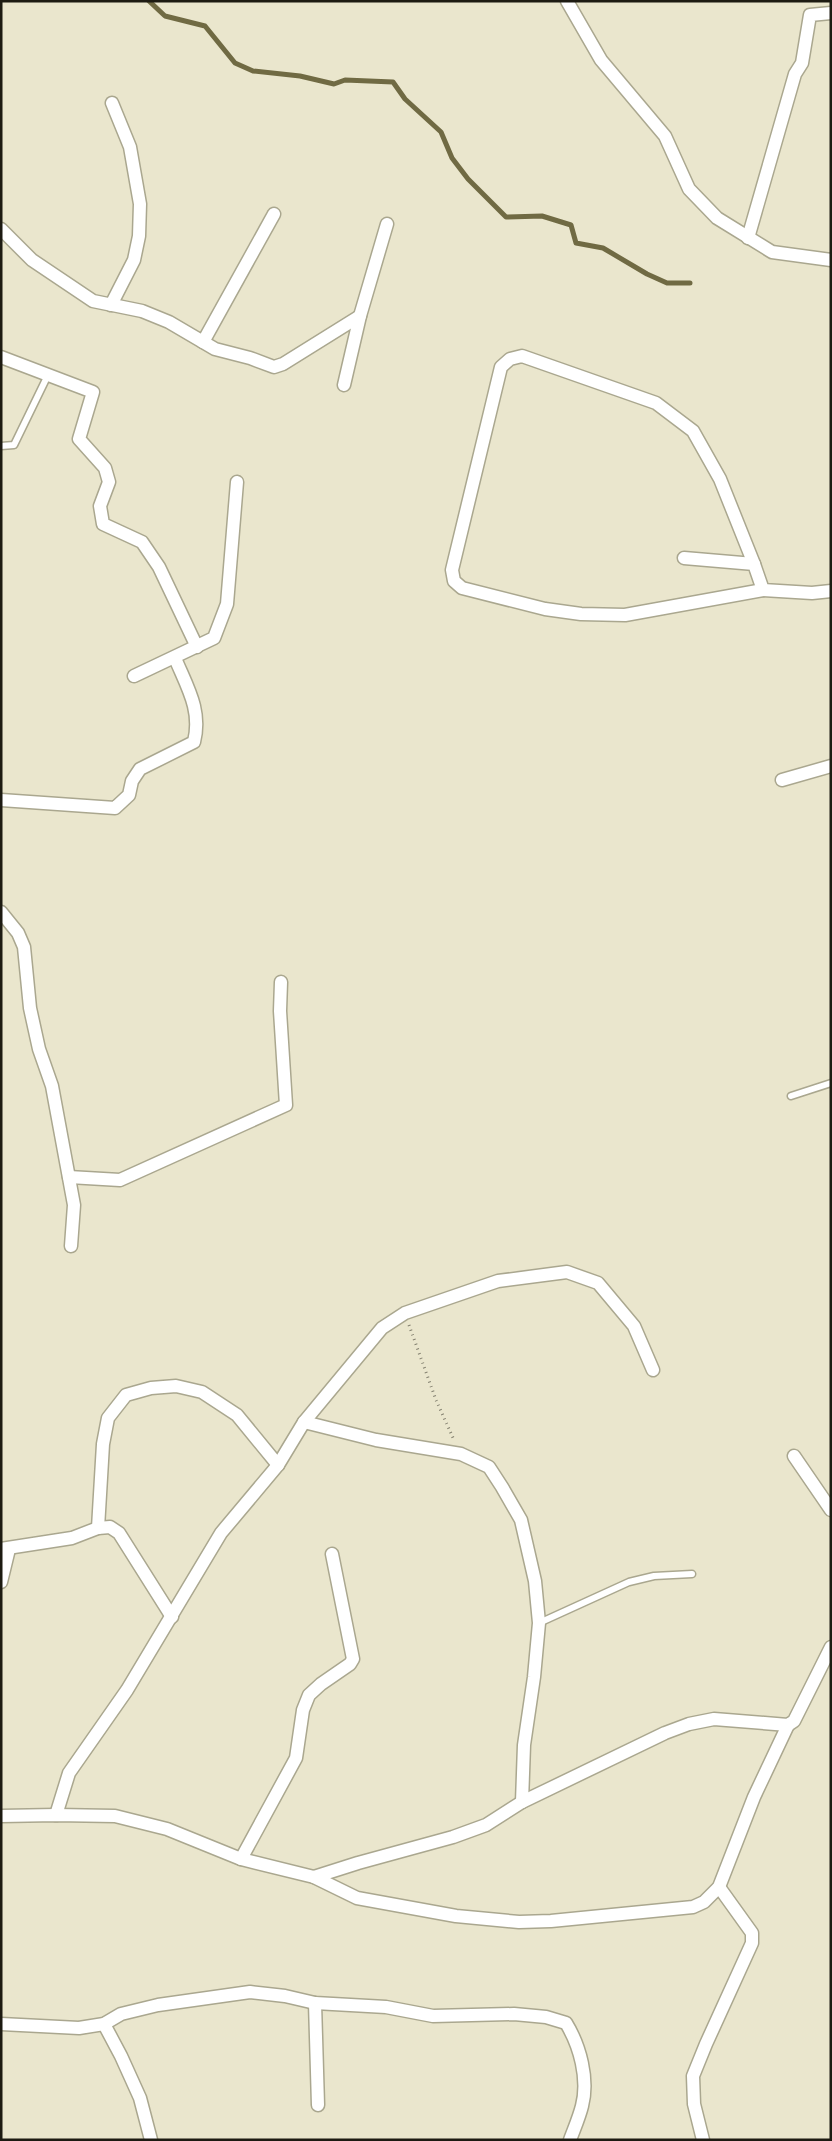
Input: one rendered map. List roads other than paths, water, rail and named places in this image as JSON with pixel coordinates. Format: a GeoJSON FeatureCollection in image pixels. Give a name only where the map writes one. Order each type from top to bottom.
{"type":"FeatureCollection","features":[{"type":"Feature","properties":{"kind":"street"},"geometry":{"type":"LineString","coordinates":[[567,1],[601,60],[665,136],[689,189],[717,218],[772,252],[831,260]]}},
{"type":"Feature","properties":{"kind":"street"},"geometry":{"type":"LineString","coordinates":[[748,238],[795,74],[802,63],[810,15],[831,13]]}},
{"type":"Feature","properties":{"kind":"street"},"geometry":{"type":"LineString","coordinates":[[111,305],[134,260],[139,236],[140,204],[130,147],[112,103]]}},
{"type":"Feature","properties":{"kind":"street"},"geometry":{"type":"LineString","coordinates":[[203,342],[274,214]]}},
{"type":"Feature","properties":{"kind":"street"},"geometry":{"type":"LineString","coordinates":[[344,385],[360,316],[386,224]]}},
{"type":"Feature","properties":{"kind":"street"},"geometry":{"type":"LineString","coordinates":[[1,229],[32,260],[93,301],[142,311],[160,318],[215,349],[250,358],[274,367],[283,364],[360,316]]}},
{"type":"Feature","properties":{"kind":"street"},"geometry":{"type":"LineString","coordinates":[[763,590],[720,479],[693,431],[656,403],[522,356],[510,359],[501,367],[452,570],[454,581],[462,588],[545,609],[589,614],[625,615],[763,590],[812,593],[831,591]]}},
{"type":"Feature","properties":{"kind":"street"},"geometry":{"type":"LineString","coordinates":[[1,357],[93,392],[79,439],[105,468],[109,482],[100,506],[103,524],[142,542],[159,567],[197,647]]}},
{"type":"Feature","properties":{"kind":"street"},"geometry":{"type":"LineString","coordinates":[[134,676],[214,638],[227,604],[237,482]]}},
{"type":"Feature","properties":{"kind":"street"},"geometry":{"type":"LineString","coordinates":[[684,558],[754,564]]}},
{"type":"Feature","properties":{"kind":"street"},"geometry":{"type":"LineString","coordinates":[[1,800],[116,808],[122,804],[129,795],[132,781],[140,769],[194,742],[198,727],[196,715],[175,658]]}},
{"type":"Feature","properties":{"kind":"street"},"geometry":{"type":"LineString","coordinates":[[782,780],[831,766]]}},
{"type":"Feature","properties":{"kind":"street"},"geometry":{"type":"LineString","coordinates":[[1,912],[18,933],[24,947],[30,1008],[39,1049],[52,1086],[74,1205],[71,1246]]}},
{"type":"Feature","properties":{"kind":"street"},"geometry":{"type":"LineString","coordinates":[[69,1177],[120,1180],[286,1105],[280,1011],[281,982]]}},
{"type":"Feature","properties":{"kind":"street"},"geometry":{"type":"LineString","coordinates":[[56,1814],[69,1773],[127,1690],[222,1533],[278,1465],[304,1422],[382,1328],[405,1313],[498,1281],[567,1272],[598,1283],[634,1326],[653,1370]]}},
{"type":"Feature","properties":{"kind":"street"},"geometry":{"type":"LineString","coordinates":[[98,1528],[103,1444],[108,1418],[126,1395],[151,1388],[176,1386],[202,1392],[237,1415],[278,1465]]}},
{"type":"Feature","properties":{"kind":"street"},"geometry":{"type":"LineString","coordinates":[[304,1422],[376,1440],[461,1454],[489,1467],[521,1520],[535,1581],[539,1623],[534,1677],[524,1745],[522,1802]]}},
{"type":"Feature","properties":{"kind":"street"},"geometry":{"type":"LineString","coordinates":[[794,1456],[831,1510]]}},
{"type":"Feature","properties":{"kind":"street"},"geometry":{"type":"LineString","coordinates":[[1,1582],[5,1549],[72,1538],[98,1528],[110,1527],[119,1532],[172,1617]]}},
{"type":"Feature","properties":{"kind":"street"},"geometry":{"type":"LineString","coordinates":[[241,1859],[296,1758],[303,1710],[309,1695],[321,1684],[350,1664],[353,1659],[332,1554]]}},
{"type":"Feature","properties":{"kind":"street"},"geometry":{"type":"LineString","coordinates":[[1,1816],[56,1814],[115,1816],[167,1829],[241,1859],[314,1878],[357,1898],[456,1916],[519,1922],[551,1921],[693,1907],[704,1902],[719,1887],[754,1797],[788,1725],[794,1721],[831,1647]]}},
{"type":"Feature","properties":{"kind":"street"},"geometry":{"type":"LineString","coordinates":[[314,1878],[358,1863],[453,1837],[486,1825],[522,1802],[665,1733],[689,1724],[714,1719],[788,1725]]}},
{"type":"Feature","properties":{"kind":"street"},"geometry":{"type":"LineString","coordinates":[[703,2140],[694,2104],[694,2076],[706,2044],[752,1943],[752,1933],[719,1887]]}},
{"type":"Feature","properties":{"kind":"street"},"geometry":{"type":"LineString","coordinates":[[1,2024],[79,2028],[104,2024],[121,2014],[158,2005],[250,1992],[285,1996],[315,2003],[386,2007],[433,2016],[514,2014],[546,2017],[566,2023],[575,2037],[585,2082],[582,2106],[570,2140]]}},
{"type":"Feature","properties":{"kind":"street"},"geometry":{"type":"LineString","coordinates":[[315,2003],[318,2105]]}},
{"type":"Feature","properties":{"kind":"street"},"geometry":{"type":"LineString","coordinates":[[104,2024],[140,2098],[151,2140]]}},
{"type":"Feature","properties":{"kind":"lane"},"geometry":{"type":"LineString","coordinates":[[1,446],[14,445],[48,375]]}},
{"type":"Feature","properties":{"kind":"lane"},"geometry":{"type":"LineString","coordinates":[[791,1096],[831,1083]]}},
{"type":"Feature","properties":{"kind":"lane"},"geometry":{"type":"LineString","coordinates":[[539,1623],[629,1582],[654,1576],[692,1574]]}},
{"type":"Feature","properties":{"kind":"waterway"},"geometry":{"type":"LineString","coordinates":[[149,1],[165,16],[205,26],[235,63],[253,71],[300,76],[334,84],[345,80],[393,82],[405,99],[441,132],[452,158],[468,179],[506,217],[542,216],[571,225],[576,243],[603,248],[647,274],[667,283],[690,283]]}}]}
